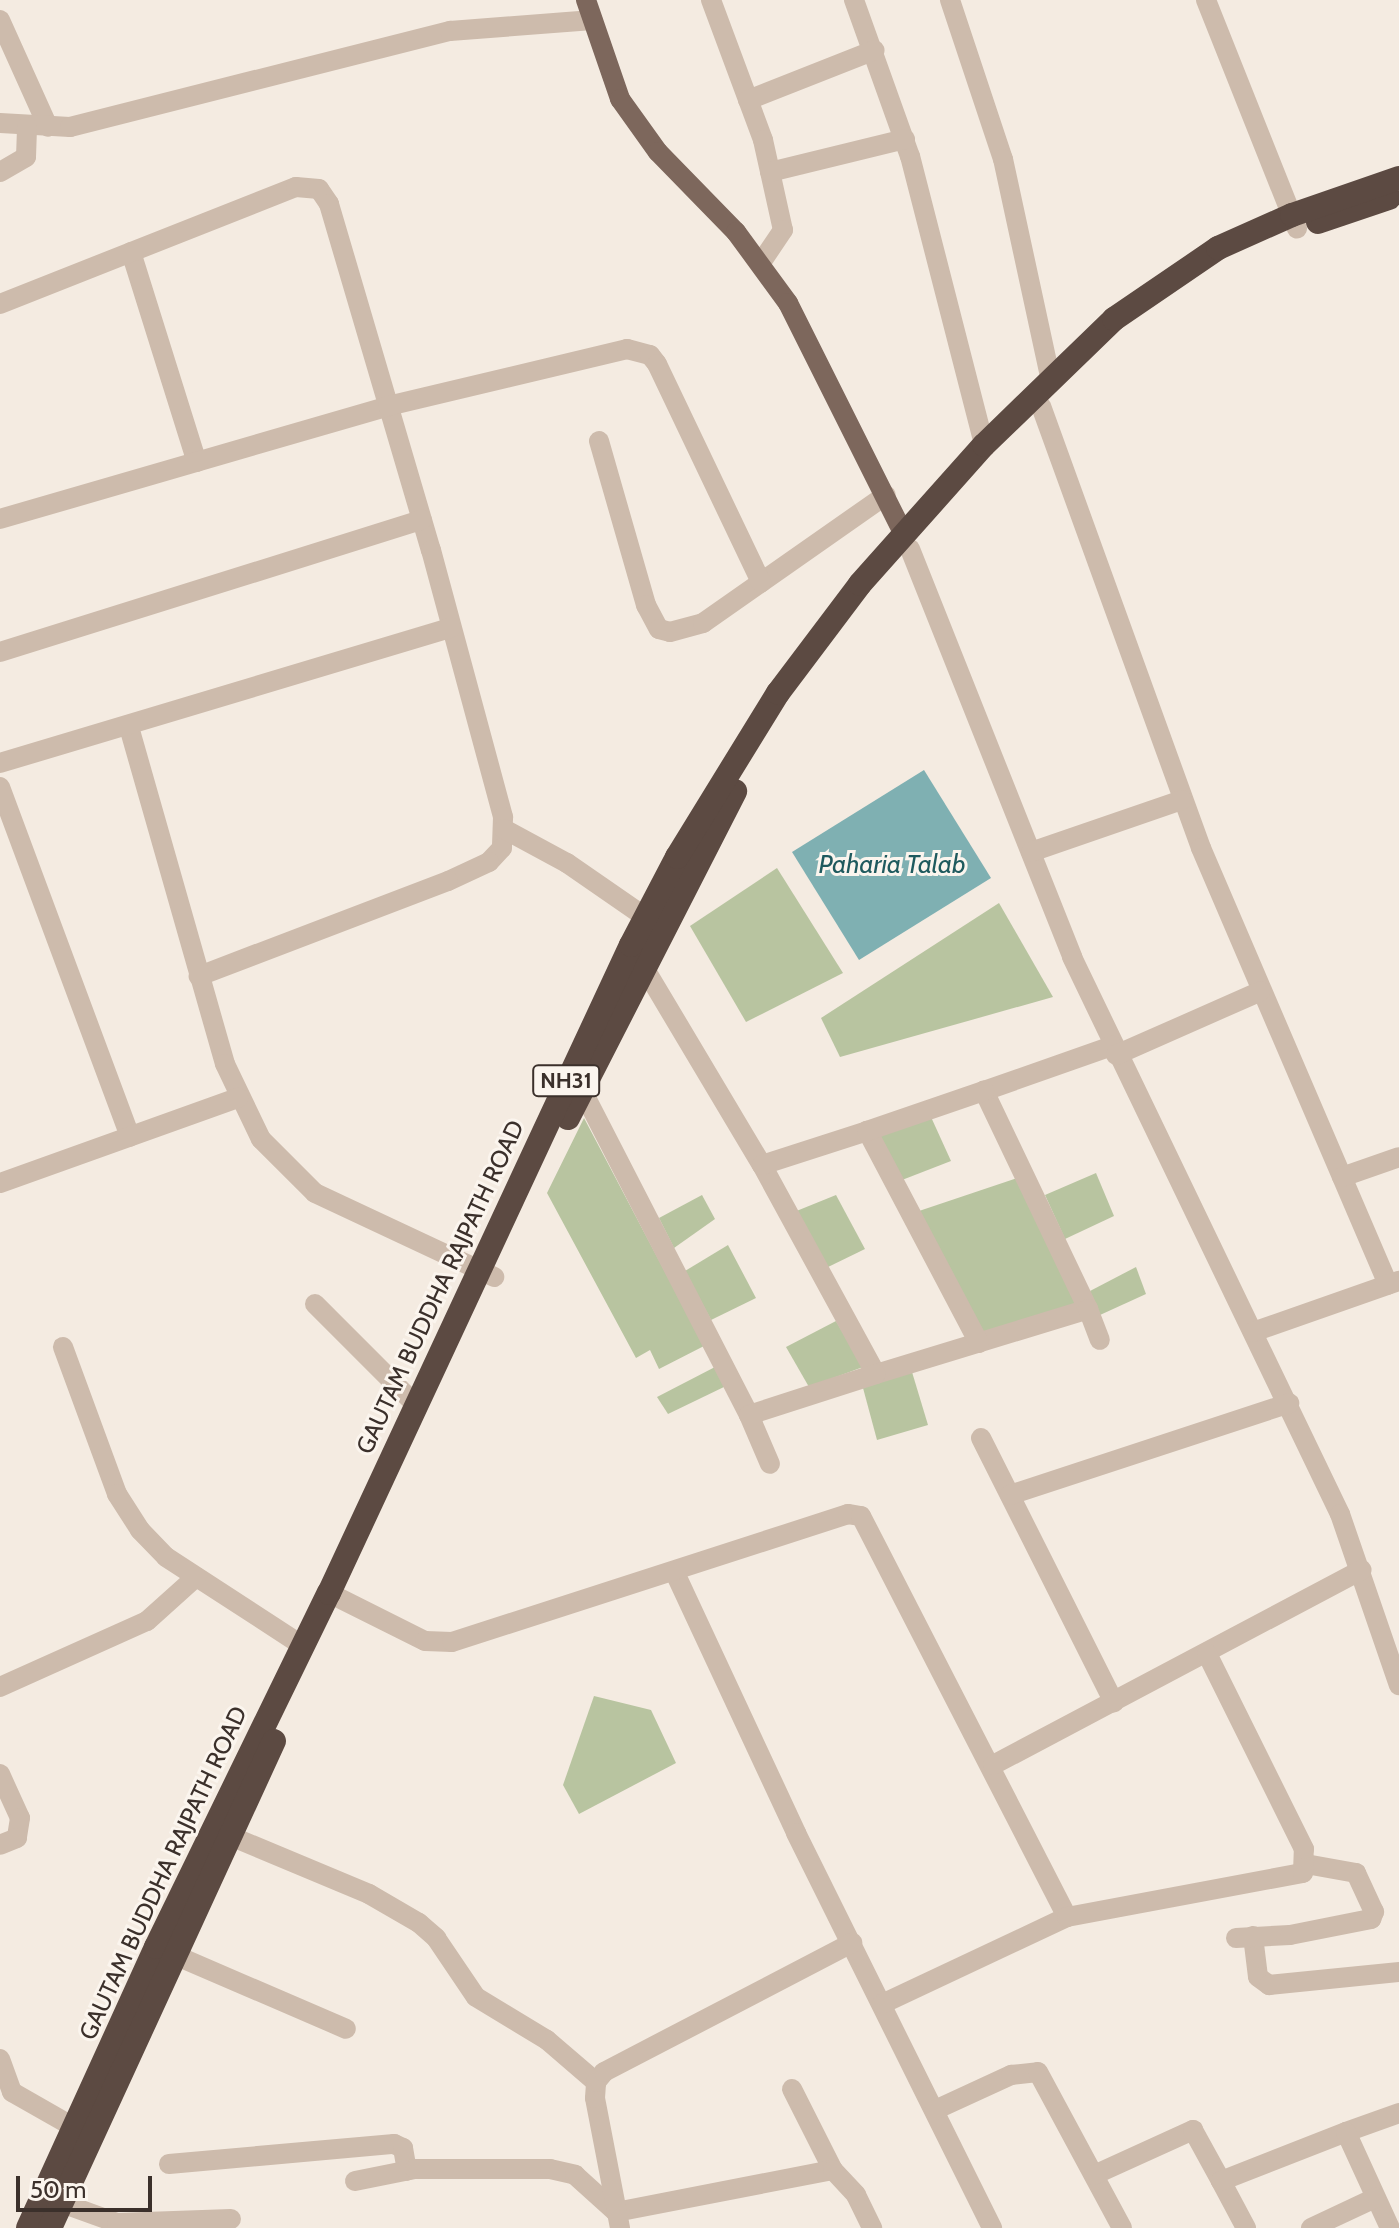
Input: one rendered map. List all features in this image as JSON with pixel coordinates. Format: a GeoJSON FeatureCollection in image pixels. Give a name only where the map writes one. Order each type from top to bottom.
{"type":"FeatureCollection","features":[{"type":"Feature","properties":{"kind":"highway","name":"GAUTAM BUDDHA RAJPATH ROAD"},"geometry":{"type":"LineString","coordinates":[[28,2228],[53,2200],[75,2128],[165,1951],[303,1646],[335,1596],[415,1404],[486,1274],[637,955],[645,917],[778,693],[907,542],[984,445],[1050,376],[1170,278],[1218,248],[1295,222],[1399,178]]}},
{"type":"Feature","properties":{"kind":"highway","name":"NH31"},"geometry":{"type":"LineString","coordinates":[[221,1832],[486,1274],[581,1088],[637,955],[769,734],[829,648],[907,542],[1041,406],[1181,288],[1295,222],[1399,194]]}},
{"type":"Feature","properties":{"kind":"highway","name":"NH31"},"geometry":{"type":"LineString","coordinates":[[50,2228],[53,2200],[165,1951]]}},
{"type":"Feature","properties":{"kind":"main road"},"geometry":{"type":"LineString","coordinates":[[586,0],[620,99],[636,124],[761,263],[815,349],[907,542]]}},
{"type":"Feature","properties":{"kind":"street"},"geometry":{"type":"LineString","coordinates":[[711,0],[748,100],[770,172],[783,230],[761,263]]}},
{"type":"Feature","properties":{"kind":"street"},"geometry":{"type":"LineString","coordinates":[[854,0],[875,50],[905,139],[984,445]]}},
{"type":"Feature","properties":{"kind":"street"},"geometry":{"type":"LineString","coordinates":[[950,0],[1003,159],[1050,376]]}},
{"type":"Feature","properties":{"kind":"street"},"geometry":{"type":"LineString","coordinates":[[1206,0],[1295,222]]}},
{"type":"Feature","properties":{"kind":"street"},"geometry":{"type":"LineString","coordinates":[[0,20],[48,127]]}},
{"type":"Feature","properties":{"kind":"street"},"geometry":{"type":"LineString","coordinates":[[0,123],[48,127],[130,116],[325,60],[450,31],[593,20]]}},
{"type":"Feature","properties":{"kind":"street"},"geometry":{"type":"LineString","coordinates":[[748,100],[875,50]]}},
{"type":"Feature","properties":{"kind":"street"},"geometry":{"type":"LineString","coordinates":[[0,172],[26,157],[27,127]]}},
{"type":"Feature","properties":{"kind":"street"},"geometry":{"type":"LineString","coordinates":[[770,172],[905,139]]}},
{"type":"Feature","properties":{"kind":"street"},"geometry":{"type":"LineString","coordinates":[[0,304],[296,187],[319,189],[329,204],[422,520],[504,829],[502,848],[489,862],[199,976]]}},
{"type":"Feature","properties":{"kind":"street"},"geometry":{"type":"LineString","coordinates":[[131,252],[197,462]]}},
{"type":"Feature","properties":{"kind":"street"},"geometry":{"type":"LineString","coordinates":[[0,519],[388,406],[610,351],[641,350],[650,355],[667,382],[761,582]]}},
{"type":"Feature","properties":{"kind":"street"},"geometry":{"type":"LineString","coordinates":[[1041,406],[1182,800],[1342,1177],[1394,1283],[1253,1332]]}},
{"type":"Feature","properties":{"kind":"street"},"geometry":{"type":"LineString","coordinates":[[599,441],[646,605],[659,629],[670,632],[703,623],[886,495]]}},
{"type":"Feature","properties":{"kind":"street"},"geometry":{"type":"LineString","coordinates":[[0,652],[422,520]]}},
{"type":"Feature","properties":{"kind":"street"},"geometry":{"type":"LineString","coordinates":[[907,542],[1114,1051],[1289,1403],[1362,1570],[1399,1685]]}},
{"type":"Feature","properties":{"kind":"street"},"geometry":{"type":"LineString","coordinates":[[0,763],[129,727],[451,628]]}},
{"type":"Feature","properties":{"kind":"street"},"geometry":{"type":"LineString","coordinates":[[129,727],[199,976],[238,1098],[261,1139],[315,1193],[486,1274]]}},
{"type":"Feature","properties":{"kind":"street"},"geometry":{"type":"LineString","coordinates":[[0,787],[130,1137]]}},
{"type":"Feature","properties":{"kind":"street"},"geometry":{"type":"LineString","coordinates":[[1031,852],[1182,800]]}},
{"type":"Feature","properties":{"kind":"street"},"geometry":{"type":"LineString","coordinates":[[504,829],[567,863],[645,917]]}},
{"type":"Feature","properties":{"kind":"street"},"geometry":{"type":"LineString","coordinates":[[637,955],[762,1165],[876,1374]]}},
{"type":"Feature","properties":{"kind":"street"},"geometry":{"type":"LineString","coordinates":[[762,1165],[1114,1051],[1261,991]]}},
{"type":"Feature","properties":{"kind":"street"},"geometry":{"type":"LineString","coordinates":[[581,1088],[749,1415],[770,1464]]}},
{"type":"Feature","properties":{"kind":"street"},"geometry":{"type":"LineString","coordinates":[[984,1091],[1100,1340]]}},
{"type":"Feature","properties":{"kind":"street"},"geometry":{"type":"LineString","coordinates":[[0,1183],[238,1098]]}},
{"type":"Feature","properties":{"kind":"street"},"geometry":{"type":"LineString","coordinates":[[867,1131],[979,1343]]}},
{"type":"Feature","properties":{"kind":"street"},"geometry":{"type":"LineString","coordinates":[[1342,1177],[1399,1157]]}},
{"type":"Feature","properties":{"kind":"street"},"geometry":{"type":"LineString","coordinates":[[315,1304],[415,1404]]}},
{"type":"Feature","properties":{"kind":"street"},"geometry":{"type":"LineString","coordinates":[[749,1415],[1088,1309]]}},
{"type":"Feature","properties":{"kind":"street"},"geometry":{"type":"LineString","coordinates":[[63,1347],[117,1494],[140,1530],[196,1577],[303,1646]]}},
{"type":"Feature","properties":{"kind":"street"},"geometry":{"type":"LineString","coordinates":[[1010,1495],[1289,1403]]}},
{"type":"Feature","properties":{"kind":"street"},"geometry":{"type":"LineString","coordinates":[[981,1438],[1114,1702]]}},
{"type":"Feature","properties":{"kind":"street"},"geometry":{"type":"LineString","coordinates":[[335,1596],[425,1641],[452,1642],[675,1573],[848,1514],[861,1516],[993,1765],[1067,1917]]}},
{"type":"Feature","properties":{"kind":"street"},"geometry":{"type":"LineString","coordinates":[[993,1765],[1362,1570]]}},
{"type":"Feature","properties":{"kind":"street"},"geometry":{"type":"LineString","coordinates":[[675,1573],[992,2228]]}},
{"type":"Feature","properties":{"kind":"street"},"geometry":{"type":"LineString","coordinates":[[0,1687],[147,1621],[196,1577]]}},
{"type":"Feature","properties":{"kind":"street"},"geometry":{"type":"LineString","coordinates":[[882,2004],[1067,1917],[1303,1873],[1306,1864],[1304,1849],[1207,1654]]}},
{"type":"Feature","properties":{"kind":"street"},"geometry":{"type":"LineString","coordinates":[[0,1774],[20,1818],[17,1838],[0,1845]]}},
{"type":"Feature","properties":{"kind":"street"},"geometry":{"type":"LineString","coordinates":[[221,1832],[369,1894],[419,1923],[436,1938],[476,1997],[547,2040],[596,2082],[618,2220]]}},
{"type":"Feature","properties":{"kind":"street"},"geometry":{"type":"LineString","coordinates":[[1306,1864],[1356,1873],[1374,1912],[1371,1919],[1245,1937],[1258,1977],[1269,1985],[1399,1972]]}},
{"type":"Feature","properties":{"kind":"street"},"geometry":{"type":"LineString","coordinates":[[596,2082],[630,2055],[852,1943]]}},
{"type":"Feature","properties":{"kind":"street"},"geometry":{"type":"LineString","coordinates":[[165,1951],[346,2029]]}},
{"type":"Feature","properties":{"kind":"street"},"geometry":{"type":"LineString","coordinates":[[0,2059],[12,2092],[75,2128]]}},
{"type":"Feature","properties":{"kind":"street"},"geometry":{"type":"LineString","coordinates":[[935,2110],[1011,2075],[1038,2072],[1122,2228]]}},
{"type":"Feature","properties":{"kind":"street"},"geometry":{"type":"LineString","coordinates":[[792,2089],[833,2170],[856,2195],[872,2228]]}},
{"type":"Feature","properties":{"kind":"street"},"geometry":{"type":"LineString","coordinates":[[1221,2181],[1399,2113]]}},
{"type":"Feature","properties":{"kind":"street"},"geometry":{"type":"LineString","coordinates":[[1094,2175],[1193,2130],[1246,2228]]}},
{"type":"Feature","properties":{"kind":"street"},"geometry":{"type":"LineString","coordinates":[[1346,2132],[1390,2228]]}},
{"type":"Feature","properties":{"kind":"street"},"geometry":{"type":"LineString","coordinates":[[169,2164],[394,2144],[403,2148],[407,2171]]}},
{"type":"Feature","properties":{"kind":"street"},"geometry":{"type":"LineString","coordinates":[[618,2220],[833,2170]]}},
{"type":"Feature","properties":{"kind":"street"},"geometry":{"type":"LineString","coordinates":[[355,2181],[407,2171],[566,2171],[618,2220]]}},
{"type":"Feature","properties":{"kind":"street"},"geometry":{"type":"LineString","coordinates":[[1311,2228],[1375,2198]]}},
{"type":"Feature","properties":{"kind":"street"},"geometry":{"type":"LineString","coordinates":[[53,2200],[117,2223],[231,2219]]}},
{"type":"Feature","properties":{"kind":"green space"},"geometry":{"type":"Polygon","coordinates":[[[777,868],[843,973],[746,1022],[690,926],[777,868]]]}},
{"type":"Feature","properties":{"kind":"green space"},"geometry":{"type":"Polygon","coordinates":[[[999,903],[1053,997],[840,1057],[821,1018],[999,903]]]}},
{"type":"Feature","properties":{"kind":"green space"},"geometry":{"type":"Polygon","coordinates":[[[931,1117],[951,1161],[902,1180],[877,1136],[931,1117]]]}},
{"type":"Feature","properties":{"kind":"green space"},"geometry":{"type":"Polygon","coordinates":[[[584,1118],[704,1346],[659,1369],[650,1350],[636,1358],[547,1193],[584,1118]]]}},
{"type":"Feature","properties":{"kind":"green space"},"geometry":{"type":"Polygon","coordinates":[[[1096,1173],[1114,1216],[1065,1239],[1045,1195],[1096,1173]]]}},
{"type":"Feature","properties":{"kind":"green space"},"geometry":{"type":"Polygon","coordinates":[[[1020,1177],[1077,1303],[983,1332],[919,1211],[1020,1177]]]}},
{"type":"Feature","properties":{"kind":"green space"},"geometry":{"type":"Polygon","coordinates":[[[702,1195],[715,1219],[674,1248],[659,1218],[702,1195]]]}},
{"type":"Feature","properties":{"kind":"green space"},"geometry":{"type":"Polygon","coordinates":[[[836,1195],[865,1249],[826,1268],[794,1212],[836,1195]]]}},
{"type":"Feature","properties":{"kind":"green space"},"geometry":{"type":"Polygon","coordinates":[[[728,1245],[756,1298],[711,1320],[685,1271],[728,1245]]]}},
{"type":"Feature","properties":{"kind":"green space"},"geometry":{"type":"Polygon","coordinates":[[[1136,1267],[1146,1294],[1100,1315],[1090,1291],[1136,1267]]]}},
{"type":"Feature","properties":{"kind":"green space"},"geometry":{"type":"Polygon","coordinates":[[[836,1321],[863,1367],[809,1387],[786,1347],[836,1321]]]}},
{"type":"Feature","properties":{"kind":"green space"},"geometry":{"type":"Polygon","coordinates":[[[715,1367],[726,1386],[668,1414],[657,1397],[715,1367]]]}},
{"type":"Feature","properties":{"kind":"green space"},"geometry":{"type":"Polygon","coordinates":[[[912,1372],[928,1425],[877,1440],[863,1388],[912,1372]]]}},
{"type":"Feature","properties":{"kind":"green space"},"geometry":{"type":"Polygon","coordinates":[[[594,1696],[651,1710],[676,1763],[579,1814],[563,1785],[594,1696]]]}},
{"type":"Feature","properties":{"kind":"water","name":"Paharia Talab"},"geometry":{"type":"Polygon","coordinates":[[[924,770],[991,878],[859,960],[792,852],[924,770]]]}}]}
